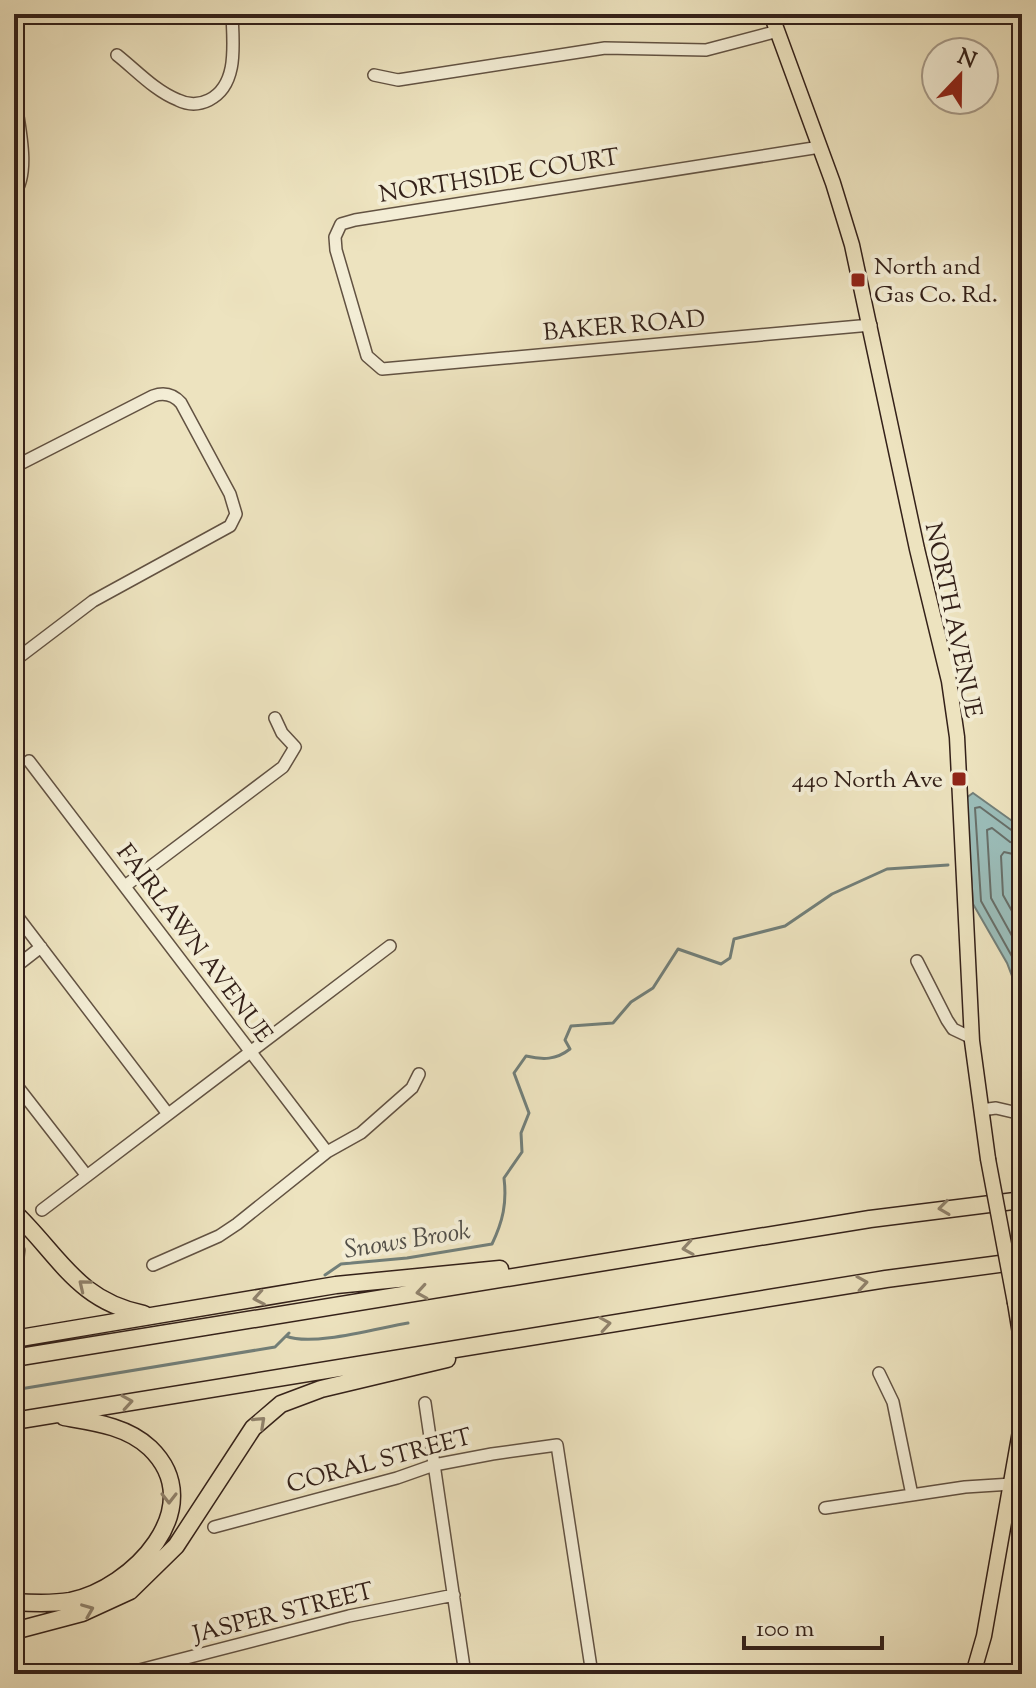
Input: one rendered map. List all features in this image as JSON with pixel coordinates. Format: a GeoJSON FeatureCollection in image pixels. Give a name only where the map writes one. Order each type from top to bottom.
{"type":"FeatureCollection","features":[{"type":"Feature","properties":{"kind":"highway"},"geometry":{"type":"LineString","coordinates":[[14,1358],[870,1219],[1022,1200]]}},
{"type":"Feature","properties":{"kind":"highway"},"geometry":{"type":"LineString","coordinates":[[14,1212],[66,1271],[106,1303],[154,1316]]}},
{"type":"Feature","properties":{"kind":"highway"},"geometry":{"type":"LineString","coordinates":[[14,1244],[14,1277]]}},
{"type":"Feature","properties":{"kind":"highway"},"geometry":{"type":"LineString","coordinates":[[14,1339],[336,1285],[610,1261]]}},
{"type":"Feature","properties":{"kind":"highway"},"geometry":{"type":"LineString","coordinates":[[14,1421],[564,1330],[886,1279],[1022,1261]]}},
{"type":"Feature","properties":{"kind":"highway"},"geometry":{"type":"LineString","coordinates":[[14,1631],[82,1613],[130,1591],[176,1546],[253,1428],[281,1404],[321,1389],[564,1330]]}},
{"type":"Feature","properties":{"kind":"highway"},"geometry":{"type":"LineString","coordinates":[[14,1602],[70,1601],[102,1589],[129,1573],[151,1552],[163,1532],[169,1510],[170,1488],[163,1466],[150,1448],[132,1435],[105,1424],[50,1415]]}},
{"type":"Feature","properties":{"kind":"main road","name":"NORTH AVENUE"},"geometry":{"type":"LineString","coordinates":[[771,14],[852,245],[919,561],[952,698],[972,1038],[988,1159],[1022,1346]]}},
{"type":"Feature","properties":{"kind":"main road"},"geometry":{"type":"LineString","coordinates":[[973,1674],[984,1636],[1022,1428]]}},
{"type":"Feature","properties":{"kind":"street"},"geometry":{"type":"LineString","coordinates":[[117,55],[165,93],[180,101],[204,103],[224,89],[229,75],[233,58],[232,14]]}},
{"type":"Feature","properties":{"kind":"street"},"geometry":{"type":"LineString","coordinates":[[374,75],[398,80],[619,47],[706,50],[778,31]]}},
{"type":"Feature","properties":{"kind":"street"},"geometry":{"type":"LineString","coordinates":[[14,90],[24,173],[14,194]]}},
{"type":"Feature","properties":{"kind":"street","name":"NORTHSIDE COURT"},"geometry":{"type":"LineString","coordinates":[[382,369],[367,356],[336,250],[335,237],[341,224],[820,147]]}},
{"type":"Feature","properties":{"kind":"street","name":"BAKER ROAD"},"geometry":{"type":"LineString","coordinates":[[382,369],[871,325]]}},
{"type":"Feature","properties":{"kind":"street"},"geometry":{"type":"LineString","coordinates":[[14,467],[156,395],[166,393],[181,403],[230,494],[236,514],[226,529],[93,601],[14,661]]}},
{"type":"Feature","properties":{"kind":"street"},"geometry":{"type":"LineString","coordinates":[[125,886],[279,772],[295,747],[282,733],[275,718]]}},
{"type":"Feature","properties":{"kind":"street","name":"FAIRLAWN AVENUE"},"geometry":{"type":"LineString","coordinates":[[29,761],[327,1152]]}},
{"type":"Feature","properties":{"kind":"street"},"geometry":{"type":"LineString","coordinates":[[14,912],[168,1114]]}},
{"type":"Feature","properties":{"kind":"street"},"geometry":{"type":"LineString","coordinates":[[42,1210],[390,946]]}},
{"type":"Feature","properties":{"kind":"street"},"geometry":{"type":"LineString","coordinates":[[14,968],[41,947]]}},
{"type":"Feature","properties":{"kind":"street"},"geometry":{"type":"LineString","coordinates":[[917,961],[953,1029],[972,1038]]}},
{"type":"Feature","properties":{"kind":"street"},"geometry":{"type":"LineString","coordinates":[[153,1265],[219,1236],[327,1152],[361,1133],[412,1088],[419,1074]]}},
{"type":"Feature","properties":{"kind":"street"},"geometry":{"type":"LineString","coordinates":[[14,1082],[87,1176]]}},
{"type":"Feature","properties":{"kind":"street"},"geometry":{"type":"LineString","coordinates":[[981,1110],[996,1108],[1022,1114]]}},
{"type":"Feature","properties":{"kind":"street"},"geometry":{"type":"LineString","coordinates":[[879,1373],[893,1402],[912,1495]]}},
{"type":"Feature","properties":{"kind":"street"},"geometry":{"type":"LineString","coordinates":[[425,1403],[465,1674]]}},
{"type":"Feature","properties":{"kind":"street","name":"CORAL STREET"},"geometry":{"type":"LineString","coordinates":[[214,1527],[397,1478],[434,1465],[557,1445],[592,1674]]}},
{"type":"Feature","properties":{"kind":"street"},"geometry":{"type":"LineString","coordinates":[[825,1508],[1012,1484]]}},
{"type":"Feature","properties":{"kind":"street"},"geometry":{"type":"LineString","coordinates":[[1007,1512],[1022,1497]]}},
{"type":"Feature","properties":{"kind":"street","name":"JASPER STREET"},"geometry":{"type":"LineString","coordinates":[[124,1674],[349,1616],[454,1595]]}},
{"type":"Feature","properties":{"kind":"water"},"geometry":{"type":"Polygon","coordinates":[[[973,793],[1022,828],[1022,1002],[1007,963],[973,904],[966,798],[973,793]]]}},
{"type":"Feature","properties":{"kind":"waterway","name":"Snows Brook"},"geometry":{"type":"LineString","coordinates":[[325,1275],[341,1264],[407,1258],[492,1244],[503,1212],[504,1178],[522,1152],[521,1133],[529,1113],[514,1073],[526,1056],[549,1058],[570,1049],[565,1040],[571,1026],[613,1023],[631,1002],[653,988],[678,949],[721,964],[730,958],[734,939],[785,926],[832,894],[887,869],[948,865]]}},
{"type":"Feature","properties":{"kind":"waterway"},"geometry":{"type":"LineString","coordinates":[[286,1336],[297,1339],[328,1338],[408,1323]]}},
{"type":"Feature","properties":{"kind":"waterway","name":"Snows Brook"},"geometry":{"type":"LineString","coordinates":[[14,1390],[275,1347],[289,1333]]}},
{"type":"Feature","properties":{"kind":"place","name":"North and Gas Co. Rd."},"geometry":{"type":"Point","coordinates":[858,280]}},
{"type":"Feature","properties":{"kind":"place","name":"440 North Ave"},"geometry":{"type":"Point","coordinates":[959,779]}}]}
